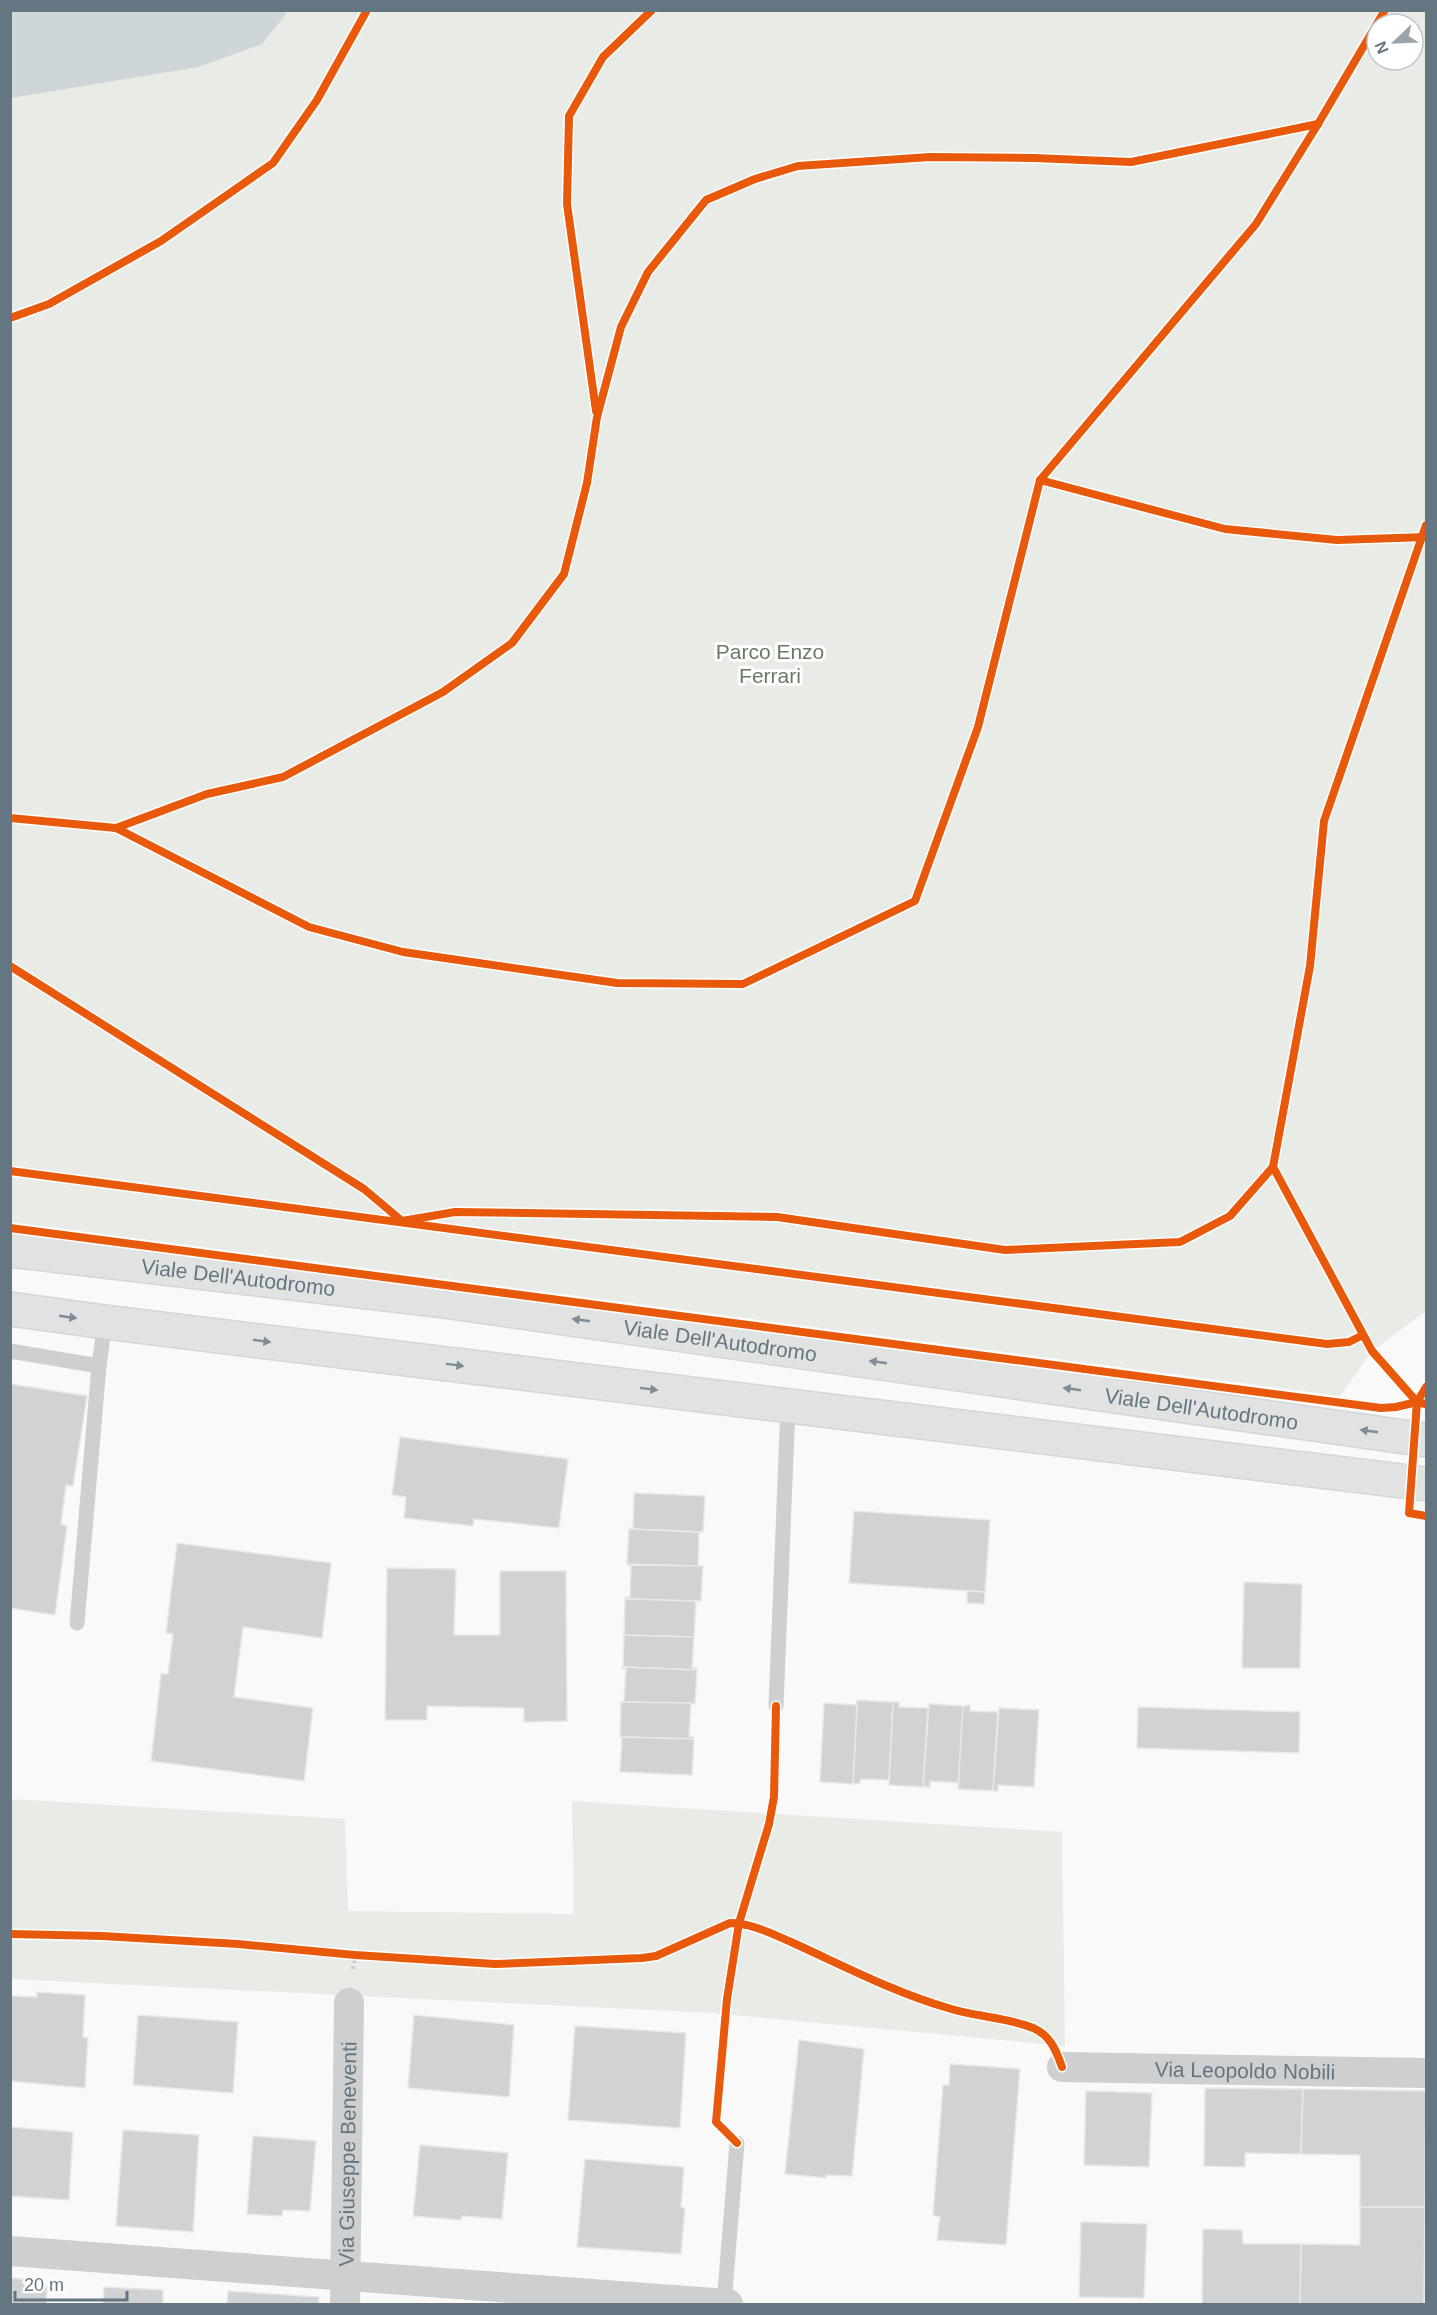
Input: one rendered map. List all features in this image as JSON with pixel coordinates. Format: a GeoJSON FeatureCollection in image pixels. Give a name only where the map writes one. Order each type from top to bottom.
{"type":"FeatureCollection","features":[{"type":"Feature","properties":{"kind":"street","name":"Viale Dell'Autodromo"},"geometry":{"type":"LineString","coordinates":[[10,1250],[437,1300],[1426,1440]]}},
{"type":"Feature","properties":{"kind":"street"},"geometry":{"type":"LineString","coordinates":[[10,1309],[1426,1484]]}},
{"type":"Feature","properties":{"kind":"street","name":"Via Giuseppe Beneventi"},"geometry":{"type":"LineString","coordinates":[[345,2290],[349,2003]]}},
{"type":"Feature","properties":{"kind":"street","name":"Via Leopoldo Nobili"},"geometry":{"type":"LineString","coordinates":[[1062,2067],[1426,2073]]}},
{"type":"Feature","properties":{"kind":"street"},"geometry":{"type":"LineString","coordinates":[[10,2251],[345,2290],[725,2304]]}},
{"type":"Feature","properties":{"kind":"lane"},"geometry":{"type":"LineString","coordinates":[[77,1623],[99,1366],[105,1322]]}},
{"type":"Feature","properties":{"kind":"lane"},"geometry":{"type":"LineString","coordinates":[[10,1350],[99,1366]]}},
{"type":"Feature","properties":{"kind":"lane"},"geometry":{"type":"LineString","coordinates":[[776,1706],[788,1406]]}},
{"type":"Feature","properties":{"kind":"lane"},"geometry":{"type":"LineString","coordinates":[[725,2304],[737,2143]]}},
{"type":"Feature","properties":{"kind":"path"},"geometry":{"type":"LineString","coordinates":[[343,1954],[366,1956]]}},
{"type":"Feature","properties":{"kind":"green space","name":"Parco Enzo Ferrari"},"geometry":{"type":"Polygon","coordinates":[[[11,11],[1426,11],[1426,1311],[1372,1351],[1340,1396],[11,1222],[11,11]]]}},
{"type":"Feature","properties":{"kind":"green space"},"geometry":{"type":"Polygon","coordinates":[[[11,1799],[345,1819],[348,1911],[574,1914],[572,1801],[1062,1832],[1065,2046],[712,2013],[11,1979],[11,1799]]]}},
{"type":"Feature","properties":{"kind":"shaded area"},"geometry":{"type":"Polygon","coordinates":[[[284,10],[286,14],[262,44],[198,67],[11,98],[11,11],[284,10]]]}},
{"type":"Feature","properties":{"kind":"building"},"geometry":{"type":"Polygon","coordinates":[[[10,1384],[87,1396],[73,1486],[66,1485],[61,1524],[67,1526],[55,1615],[10,1608],[10,1384]]]}},
{"type":"Feature","properties":{"kind":"building"},"geometry":{"type":"Polygon","coordinates":[[[400,1437],[568,1459],[559,1528],[474,1519],[473,1526],[404,1518],[406,1497],[392,1495],[400,1437]]]}},
{"type":"Feature","properties":{"kind":"building"},"geometry":{"type":"Polygon","coordinates":[[[634,1493],[705,1496],[703,1532],[629,1529],[633,1528],[634,1493]]]}},
{"type":"Feature","properties":{"kind":"building"},"geometry":{"type":"Polygon","coordinates":[[[854,1511],[990,1520],[985,1592],[849,1583],[854,1511]]]}},
{"type":"Feature","properties":{"kind":"building"},"geometry":{"type":"Polygon","coordinates":[[[629,1529],[699,1532],[698,1566],[627,1564],[629,1529]]]}},
{"type":"Feature","properties":{"kind":"building"},"geometry":{"type":"Polygon","coordinates":[[[177,1543],[331,1563],[322,1638],[243,1627],[234,1697],[313,1708],[304,1781],[151,1761],[161,1674],[168,1674],[173,1634],[166,1633],[177,1543]]]}},
{"type":"Feature","properties":{"kind":"building"},"geometry":{"type":"Polygon","coordinates":[[[627,1565],[703,1566],[701,1601],[625,1599],[630,1597],[631,1566],[627,1565]]]}},
{"type":"Feature","properties":{"kind":"building"},"geometry":{"type":"Polygon","coordinates":[[[387,1568],[456,1569],[454,1635],[500,1635],[500,1571],[566,1571],[567,1721],[524,1722],[524,1708],[427,1706],[427,1720],[385,1720],[387,1568]]]}},
{"type":"Feature","properties":{"kind":"building"},"geometry":{"type":"Polygon","coordinates":[[[1244,1582],[1302,1584],[1300,1668],[1242,1668],[1244,1582]]]}},
{"type":"Feature","properties":{"kind":"building"},"geometry":{"type":"Polygon","coordinates":[[[967,1591],[985,1592],[984,1604],[967,1603],[967,1591]]]}},
{"type":"Feature","properties":{"kind":"building"},"geometry":{"type":"Polygon","coordinates":[[[625,1599],[696,1601],[694,1637],[624,1635],[625,1599]]]}},
{"type":"Feature","properties":{"kind":"building"},"geometry":{"type":"Polygon","coordinates":[[[624,1635],[694,1637],[692,1668],[697,1668],[697,1670],[623,1667],[624,1635]]]}},
{"type":"Feature","properties":{"kind":"building"},"geometry":{"type":"Polygon","coordinates":[[[623,1667],[697,1670],[695,1704],[621,1702],[624,1700],[626,1669],[622,1669],[623,1667]]]}},
{"type":"Feature","properties":{"kind":"building"},"geometry":{"type":"Polygon","coordinates":[[[857,1700],[893,1702],[889,1780],[861,1779],[860,1783],[853,1784],[857,1700]]]}},
{"type":"Feature","properties":{"kind":"building"},"geometry":{"type":"Polygon","coordinates":[[[621,1702],[691,1703],[689,1736],[694,1739],[620,1737],[621,1702]]]}},
{"type":"Feature","properties":{"kind":"building"},"geometry":{"type":"Polygon","coordinates":[[[893,1702],[899,1702],[899,1707],[928,1708],[923,1787],[889,1785],[893,1702]]]}},
{"type":"Feature","properties":{"kind":"building"},"geometry":{"type":"Polygon","coordinates":[[[824,1703],[857,1705],[853,1784],[820,1782],[824,1703]]]}},
{"type":"Feature","properties":{"kind":"building"},"geometry":{"type":"Polygon","coordinates":[[[929,1704],[963,1706],[959,1783],[930,1781],[930,1787],[923,1787],[929,1704]]]}},
{"type":"Feature","properties":{"kind":"building"},"geometry":{"type":"Polygon","coordinates":[[[970,1705],[970,1711],[998,1712],[993,1791],[958,1789],[963,1706],[970,1705]]]}},
{"type":"Feature","properties":{"kind":"building"},"geometry":{"type":"Polygon","coordinates":[[[1138,1707],[1300,1712],[1299,1753],[1137,1748],[1138,1707]]]}},
{"type":"Feature","properties":{"kind":"building"},"geometry":{"type":"Polygon","coordinates":[[[999,1708],[1039,1710],[1034,1787],[998,1785],[998,1791],[993,1791],[999,1708]]]}},
{"type":"Feature","properties":{"kind":"building"},"geometry":{"type":"Polygon","coordinates":[[[622,1737],[694,1739],[692,1775],[620,1772],[622,1737]]]}},
{"type":"Feature","properties":{"kind":"building"},"geometry":{"type":"Polygon","coordinates":[[[37,1992],[85,1995],[83,2037],[88,2038],[85,2088],[10,2081],[10,1996],[37,1997],[37,1992]]]}},
{"type":"Feature","properties":{"kind":"building"},"geometry":{"type":"Polygon","coordinates":[[[138,2015],[238,2022],[233,2093],[133,2085],[138,2015]]]}},
{"type":"Feature","properties":{"kind":"building"},"geometry":{"type":"Polygon","coordinates":[[[414,2015],[514,2025],[509,2097],[408,2088],[414,2015]]]}},
{"type":"Feature","properties":{"kind":"building"},"geometry":{"type":"Polygon","coordinates":[[[575,2026],[686,2033],[680,2128],[568,2120],[575,2026]]]}},
{"type":"Feature","properties":{"kind":"building"},"geometry":{"type":"Polygon","coordinates":[[[799,2040],[864,2049],[852,2176],[826,2175],[826,2178],[785,2174],[799,2040]]]}},
{"type":"Feature","properties":{"kind":"building"},"geometry":{"type":"Polygon","coordinates":[[[950,2064],[1020,2069],[1006,2245],[937,2240],[940,2217],[933,2215],[943,2085],[949,2085],[950,2064]]]}},
{"type":"Feature","properties":{"kind":"building"},"geometry":{"type":"Polygon","coordinates":[[[1205,2088],[1303,2089],[1301,2154],[1245,2153],[1245,2167],[1204,2166],[1205,2088]]]}},
{"type":"Feature","properties":{"kind":"building"},"geometry":{"type":"Polygon","coordinates":[[[1303,2089],[1426,2091],[1425,2207],[1360,2207],[1360,2155],[1301,2154],[1303,2089]]]}},
{"type":"Feature","properties":{"kind":"building"},"geometry":{"type":"Polygon","coordinates":[[[1086,2091],[1152,2093],[1149,2167],[1084,2165],[1086,2091]]]}},
{"type":"Feature","properties":{"kind":"building"},"geometry":{"type":"Polygon","coordinates":[[[10,2127],[73,2132],[69,2200],[10,2196],[10,2127]]]}},
{"type":"Feature","properties":{"kind":"building"},"geometry":{"type":"Polygon","coordinates":[[[123,2130],[199,2135],[193,2232],[116,2226],[123,2130]]]}},
{"type":"Feature","properties":{"kind":"building"},"geometry":{"type":"Polygon","coordinates":[[[253,2136],[316,2141],[310,2211],[283,2210],[282,2216],[247,2214],[253,2136]]]}},
{"type":"Feature","properties":{"kind":"building"},"geometry":{"type":"Polygon","coordinates":[[[420,2145],[508,2153],[502,2219],[462,2216],[461,2220],[413,2216],[420,2145]]]}},
{"type":"Feature","properties":{"kind":"building"},"geometry":{"type":"Polygon","coordinates":[[[585,2159],[684,2167],[681,2207],[685,2208],[681,2254],[577,2247],[585,2159]]]}},
{"type":"Feature","properties":{"kind":"building"},"geometry":{"type":"Polygon","coordinates":[[[1360,2207],[1425,2207],[1424,2304],[1300,2304],[1301,2244],[1360,2245],[1360,2207]]]}},
{"type":"Feature","properties":{"kind":"building"},"geometry":{"type":"Polygon","coordinates":[[[1081,2222],[1147,2224],[1144,2298],[1079,2297],[1081,2222]]]}},
{"type":"Feature","properties":{"kind":"building"},"geometry":{"type":"Polygon","coordinates":[[[1203,2229],[1242,2230],[1243,2244],[1301,2244],[1300,2304],[1202,2304],[1203,2229]]]}},
{"type":"Feature","properties":{"kind":"building"},"geometry":{"type":"Polygon","coordinates":[[[10,2278],[24,2279],[25,2285],[47,2287],[46,2304],[10,2304],[10,2278]]]}},
{"type":"Feature","properties":{"kind":"building"},"geometry":{"type":"Polygon","coordinates":[[[104,2287],[163,2290],[163,2304],[103,2304],[104,2287]]]}},
{"type":"Feature","properties":{"kind":"building"},"geometry":{"type":"Polygon","coordinates":[[[228,2291],[319,2297],[319,2304],[227,2304],[228,2291]]]}},
{"type":"Feature","properties":{"kind":"cycle path"},"geometry":{"type":"LineString","coordinates":[[10,318],[49,304],[161,241],[273,163],[317,100],[367,10]]}},
{"type":"Feature","properties":{"kind":"cycle path"},"geometry":{"type":"LineString","coordinates":[[596,411],[567,204],[569,116],[603,57],[652,10]]}},
{"type":"Feature","properties":{"kind":"cycle path"},"geometry":{"type":"LineString","coordinates":[[10,818],[116,828],[309,927],[403,952],[617,983],[743,984],[915,901],[978,727],[1040,480],[1256,224],[1385,10]]}},
{"type":"Feature","properties":{"kind":"cycle path"},"geometry":{"type":"LineString","coordinates":[[116,828],[207,794],[283,777],[443,692],[512,643],[564,574],[587,483],[597,417],[621,327],[648,272],[706,200],[755,179],[798,166],[930,157],[1131,162],[1318,124]]}},
{"type":"Feature","properties":{"kind":"cycle path"},"geometry":{"type":"LineString","coordinates":[[1040,480],[1225,529],[1337,540],[1426,537]]}},
{"type":"Feature","properties":{"kind":"cycle path"},"geometry":{"type":"LineString","coordinates":[[1273,1167],[1310,966],[1324,821],[1426,525]]}},
{"type":"Feature","properties":{"kind":"cycle path"},"geometry":{"type":"LineString","coordinates":[[10,966],[364,1189],[402,1221],[455,1212],[777,1217],[1005,1250],[1180,1242],[1230,1216],[1273,1167]]}},
{"type":"Feature","properties":{"kind":"cycle path"},"geometry":{"type":"LineString","coordinates":[[1273,1167],[1372,1351],[1417,1402],[1425,1404]]}},
{"type":"Feature","properties":{"kind":"cycle path"},"geometry":{"type":"LineString","coordinates":[[10,1171],[1327,1344],[1349,1342],[1363,1335]]}},
{"type":"Feature","properties":{"kind":"cycle path"},"geometry":{"type":"LineString","coordinates":[[10,1228],[1381,1408],[1417,1402],[1426,1387]]}},
{"type":"Feature","properties":{"kind":"cycle path"},"geometry":{"type":"LineString","coordinates":[[1417,1402],[1409,1513],[1426,1516]]}},
{"type":"Feature","properties":{"kind":"cycle path"},"geometry":{"type":"LineString","coordinates":[[737,2143],[716,2122],[727,1999],[739,1923],[769,1824],[774,1797],[776,1706]]}},
{"type":"Feature","properties":{"kind":"cycle path"},"geometry":{"type":"LineString","coordinates":[[10,1934],[102,1936],[238,1944],[355,1955],[495,1964],[656,1956],[730,1923],[738,1923],[769,1932],[868,1978],[928,2002],[1033,2028],[1048,2039],[1062,2067]]}}]}
